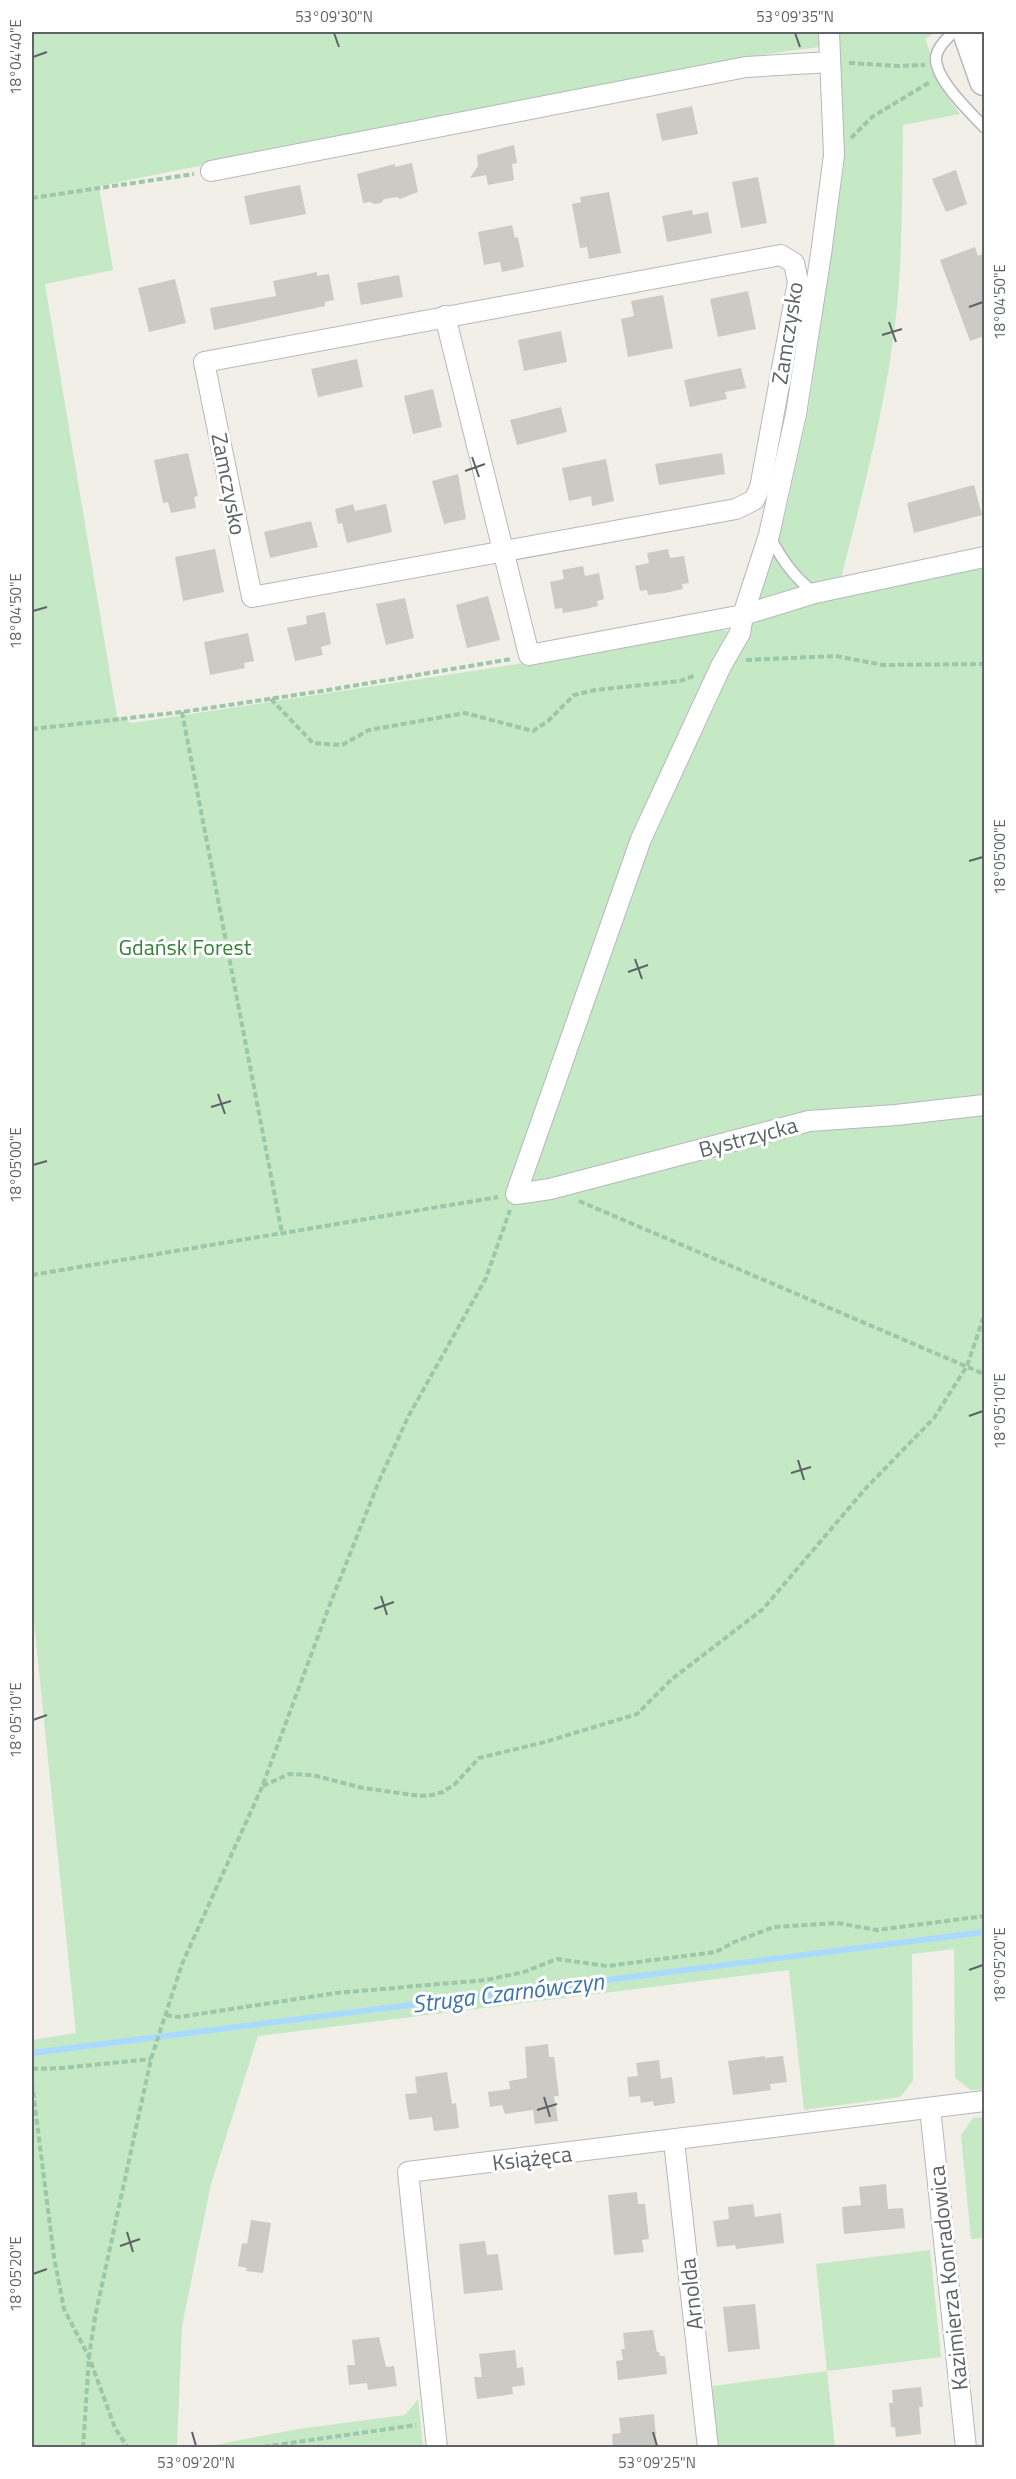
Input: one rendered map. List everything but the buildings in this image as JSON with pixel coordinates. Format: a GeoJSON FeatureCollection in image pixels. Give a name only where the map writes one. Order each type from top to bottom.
{"type":"FeatureCollection","features":[{"type":"Feature","properties":{"kind":"street"},"geometry":{"type":"LineString","coordinates":[[516,1194],[640,839],[721,666],[740,633],[743,615],[769,535],[796,414],[834,155],[829,32]]}},
{"type":"Feature","properties":{"kind":"street"},"geometry":{"type":"LineString","coordinates":[[968,32],[984,81]]}},
{"type":"Feature","properties":{"kind":"street"},"geometry":{"type":"LineString","coordinates":[[211,171],[746,67],[830,62]]}},
{"type":"Feature","properties":{"kind":"street","name":"Zamczysko"},"geometry":{"type":"LineString","coordinates":[[781,255],[789,258],[797,270],[798,282],[760,488],[753,500],[736,509],[503,551],[252,597],[204,362],[770,256],[781,255]]}},
{"type":"Feature","properties":{"kind":"street"},"geometry":{"type":"LineString","coordinates":[[445,316],[529,655],[743,615],[815,593],[984,557]]}},
{"type":"Feature","properties":{"kind":"street","name":"Bystrzycka"},"geometry":{"type":"LineString","coordinates":[[516,1194],[550,1189],[809,1121],[896,1115],[984,1105]]}},
{"type":"Feature","properties":{"kind":"street","name":"Książęca"},"geometry":{"type":"LineString","coordinates":[[437,2448],[408,2172],[984,2101]]}},
{"type":"Feature","properties":{"kind":"street","name":"Kazimierza Konradowica"},"geometry":{"type":"LineString","coordinates":[[930,2108],[966,2448]]}},
{"type":"Feature","properties":{"kind":"street","name":"Arnolda"},"geometry":{"type":"LineString","coordinates":[[674,2141],[708,2448]]}},
{"type":"Feature","properties":{"kind":"lane"},"geometry":{"type":"LineString","coordinates":[[954,32],[938,52],[939,70],[984,127]]}},
{"type":"Feature","properties":{"kind":"lane"},"geometry":{"type":"LineString","coordinates":[[769,535],[786,566],[799,581],[815,593]]}},
{"type":"Feature","properties":{"kind":"path"},"geometry":{"type":"LineString","coordinates":[[830,62],[939,70]]}},
{"type":"Feature","properties":{"kind":"path"},"geometry":{"type":"LineString","coordinates":[[834,155],[872,117],[939,70]]}},
{"type":"Feature","properties":{"kind":"path"},"geometry":{"type":"LineString","coordinates":[[32,198],[211,171]]}},
{"type":"Feature","properties":{"kind":"path"},"geometry":{"type":"LineString","coordinates":[[32,280],[32,286]]}},
{"type":"Feature","properties":{"kind":"path"},"geometry":{"type":"LineString","coordinates":[[32,729],[182,712],[271,699],[529,655]]}},
{"type":"Feature","properties":{"kind":"path"},"geometry":{"type":"LineString","coordinates":[[271,699],[313,743],[342,746],[369,730],[465,713],[533,731],[548,721],[574,695],[595,690],[680,681],[721,666],[755,658],[836,656],[883,665],[984,664]]}},
{"type":"Feature","properties":{"kind":"path"},"geometry":{"type":"LineString","coordinates":[[182,712],[282,1233]]}},
{"type":"Feature","properties":{"kind":"path"},"geometry":{"type":"LineString","coordinates":[[550,1189],[984,1374]]}},
{"type":"Feature","properties":{"kind":"path"},"geometry":{"type":"LineString","coordinates":[[32,1275],[516,1194],[486,1278],[408,1417],[379,1482],[330,1604],[262,1787],[182,1964],[152,2059],[95,2317],[88,2357],[83,2448]]}},
{"type":"Feature","properties":{"kind":"path"},"geometry":{"type":"LineString","coordinates":[[262,1787],[289,1774],[312,1775],[363,1788],[420,1796],[432,1795],[443,1792],[455,1784],[479,1758],[545,1742],[637,1714],[672,1679],[763,1609],[866,1488],[934,1418],[967,1366],[984,1316]]}},
{"type":"Feature","properties":{"kind":"path"},"geometry":{"type":"LineString","coordinates":[[165,2014],[179,2017],[336,1993],[486,1980],[524,1972],[557,1959],[607,1966],[716,1952],[734,1942],[774,1927],[837,1923],[877,1930],[984,1916]]}},
{"type":"Feature","properties":{"kind":"path"},"geometry":{"type":"LineString","coordinates":[[32,2069],[152,2059]]}},
{"type":"Feature","properties":{"kind":"path"},"geometry":{"type":"LineString","coordinates":[[32,2083],[54,2257],[64,2309],[88,2357],[115,2428],[128,2448]]}},
{"type":"Feature","properties":{"kind":"path"},"geometry":{"type":"LineString","coordinates":[[255,2448],[435,2422]]}},
{"type":"Feature","properties":{"kind":"green space","name":"Gdańsk Forest"},"geometry":{"type":"Polygon","coordinates":[[[32,32],[936,32],[925,39],[947,96],[960,114],[903,125],[902,225],[895,325],[870,462],[836,597],[984,566],[984,2089],[971,2090],[955,2078],[954,1949],[912,1954],[913,2081],[900,2097],[804,2110],[789,1970],[258,2036],[211,2184],[182,2326],[177,2447],[32,2447],[32,2040],[76,2033],[32,1603],[32,32]],[[840,44],[739,58],[99,186],[113,270],[45,284],[117,716],[132,723],[524,663],[718,630],[746,633],[785,515],[808,412],[844,165],[840,44]]]}},
{"type":"Feature","properties":{"kind":"green space"},"geometry":{"type":"Polygon","coordinates":[[[984,2117],[984,2238],[971,2239],[961,2135],[973,2118],[984,2117]]]}},
{"type":"Feature","properties":{"kind":"green space"},"geometry":{"type":"Polygon","coordinates":[[[930,2250],[941,2357],[827,2371],[816,2264],[930,2250]]]}},
{"type":"Feature","properties":{"kind":"green space"},"geometry":{"type":"Polygon","coordinates":[[[827,2371],[835,2447],[717,2447],[713,2386],[827,2371]]]}},
{"type":"Feature","properties":{"kind":"green space"},"geometry":{"type":"Polygon","coordinates":[[[418,2399],[423,2447],[204,2447],[298,2429],[405,2415],[418,2399]]]}},
{"type":"Feature","properties":{"kind":"waterway","name":"Struga Czarnówczyn"},"geometry":{"type":"LineString","coordinates":[[32,2053],[984,1932]]}}]}
